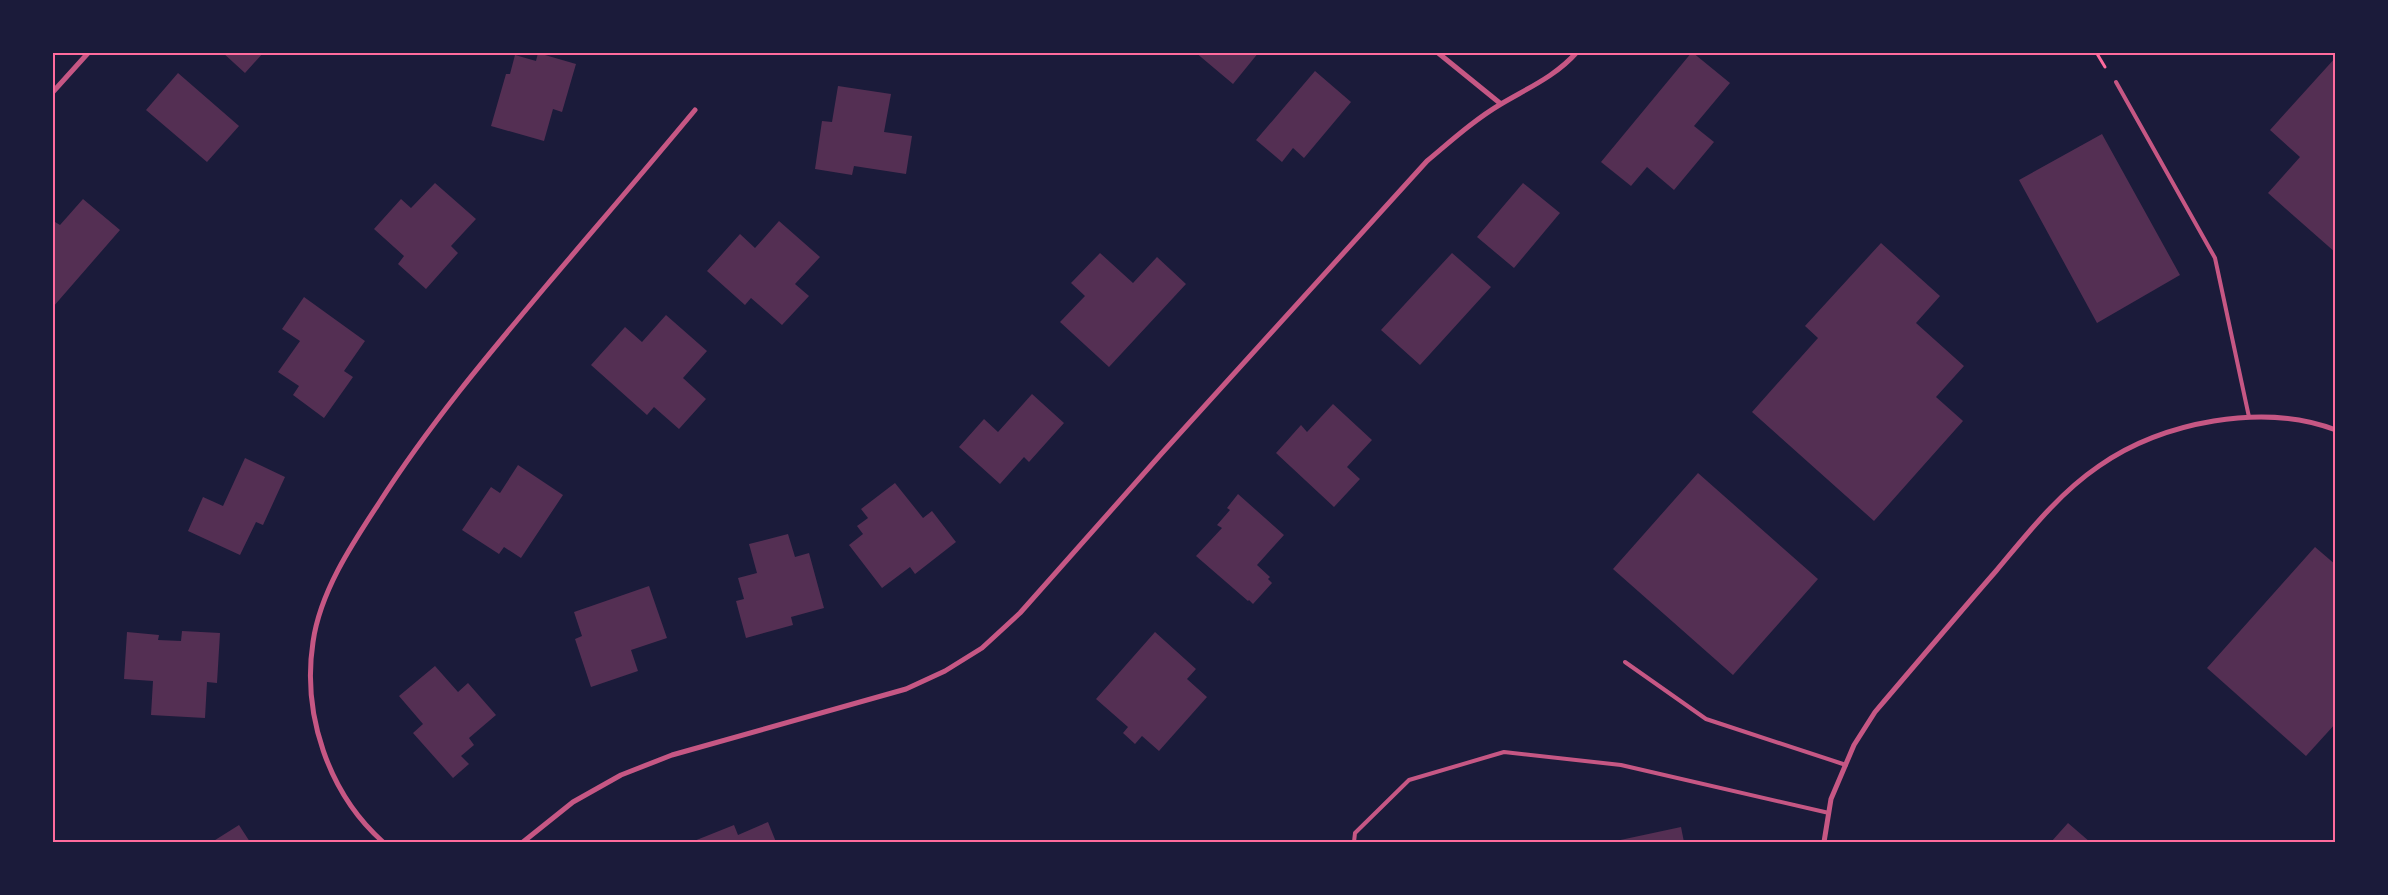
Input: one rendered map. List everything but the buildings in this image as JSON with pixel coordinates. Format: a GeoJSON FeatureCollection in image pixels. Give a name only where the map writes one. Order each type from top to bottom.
{"type":"FeatureCollection","features":[{"type":"Feature","properties":{"kind":"street"},"geometry":{"type":"LineString","coordinates":[[52,93],[89,52]]}},
{"type":"Feature","properties":{"kind":"street"},"geometry":{"type":"LineString","coordinates":[[1437,52],[1501,104]]}},
{"type":"Feature","properties":{"kind":"street"},"geometry":{"type":"LineString","coordinates":[[523,842],[573,802],[621,775],[672,755],[906,689],[945,671],[982,648],[1020,613],[1428,161],[1470,124],[1501,104],[1544,81],[1578,52]]}},
{"type":"Feature","properties":{"kind":"street"},"geometry":{"type":"LineString","coordinates":[[383,842],[349,803],[333,776],[317,733],[310,687],[313,641],[326,596],[368,519],[409,456],[460,388],[695,110]]}},
{"type":"Feature","properties":{"kind":"street"},"geometry":{"type":"LineString","coordinates":[[1824,842],[1831,799],[1854,746],[1875,712],[2053,504],[2099,466],[2134,446],[2172,431],[2211,422],[2248,417],[2290,420],[2336,430]]}},
{"type":"Feature","properties":{"kind":"lane"},"geometry":{"type":"LineString","coordinates":[[2116,82],[2214,258],[2248,417]]}},
{"type":"Feature","properties":{"kind":"lane"},"geometry":{"type":"LineString","coordinates":[[1625,662],[1706,720],[1846,765]]}},
{"type":"Feature","properties":{"kind":"lane"},"geometry":{"type":"LineString","coordinates":[[1354,842],[1355,833],[1409,780],[1504,752],[1620,765],[1829,814]]}}]}
